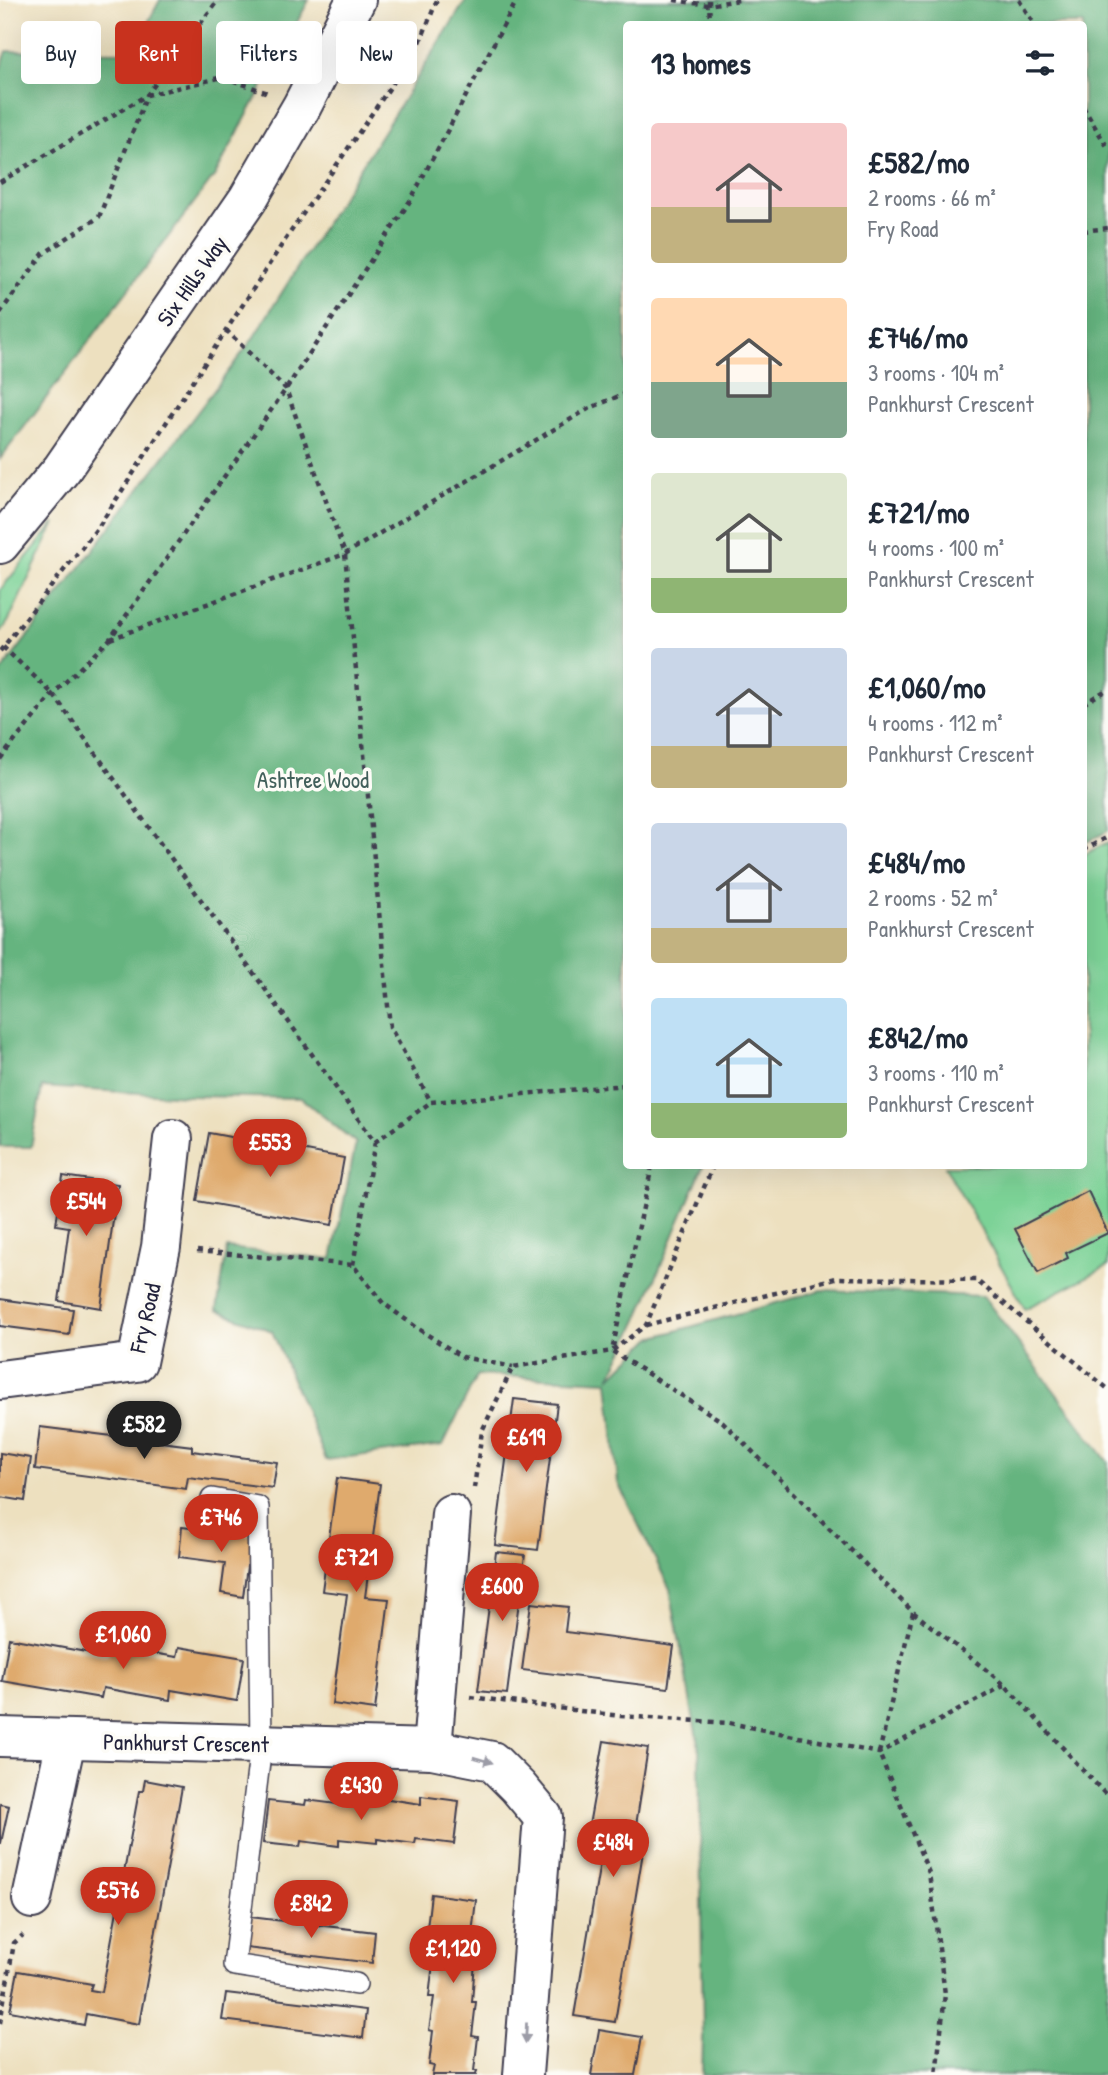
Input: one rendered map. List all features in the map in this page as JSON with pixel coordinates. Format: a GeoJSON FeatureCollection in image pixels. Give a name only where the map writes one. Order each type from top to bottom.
{"type":"FeatureCollection","features":[{"type":"Feature","properties":{"kind":"street","name":"Six Hills Way"},"geometry":{"type":"LineString","coordinates":[[0,544],[70,457],[247,200],[302,106],[356,0]]}},
{"type":"Feature","properties":{"kind":"street","name":"Fry Road"},"geometry":{"type":"LineString","coordinates":[[0,1380],[137,1362],[161,1247],[173,1139]]}},
{"type":"Feature","properties":{"kind":"street"},"geometry":{"type":"LineString","coordinates":[[432,1749],[451,1514]]}},
{"type":"Feature","properties":{"kind":"street","name":"Pankhurst Crescent"},"geometry":{"type":"LineString","coordinates":[[0,1737],[432,1749],[492,1761],[543,1817],[523,2075]]}},
{"type":"Feature","properties":{"kind":"street"},"geometry":{"type":"LineString","coordinates":[[32,1899],[66,1740]]}},
{"type":"Feature","properties":{"kind":"lane"},"geometry":{"type":"LineString","coordinates":[[212,1499],[258,1507],[261,1746],[234,1965],[356,1984]]}},
{"type":"Feature","properties":{"kind":"path"},"geometry":{"type":"LineString","coordinates":[[0,313],[43,254],[99,217],[147,95],[218,0]]}},
{"type":"Feature","properties":{"kind":"path"},"geometry":{"type":"LineString","coordinates":[[375,1142],[52,694],[1,649],[99,526],[226,330],[419,44],[437,0]]}},
{"type":"Feature","properties":{"kind":"path"},"geometry":{"type":"LineString","coordinates":[[0,759],[52,694],[109,640],[286,389],[410,201],[517,0]]}},
{"type":"Feature","properties":{"kind":"path"},"geometry":{"type":"LineString","coordinates":[[674,0],[709,3],[739,0]]}},
{"type":"Feature","properties":{"kind":"path"},"geometry":{"type":"LineString","coordinates":[[1019,0],[1032,21]]}},
{"type":"Feature","properties":{"kind":"path"},"geometry":{"type":"LineString","coordinates":[[709,3],[710,21]]}},
{"type":"Feature","properties":{"kind":"path"},"geometry":{"type":"LineString","coordinates":[[0,182],[147,95],[223,77],[302,106]]}},
{"type":"Feature","properties":{"kind":"path"},"geometry":{"type":"LineString","coordinates":[[1087,114],[1108,148]]}},
{"type":"Feature","properties":{"kind":"path"},"geometry":{"type":"LineString","coordinates":[[1087,231],[1108,228]]}},
{"type":"Feature","properties":{"kind":"path"},"geometry":{"type":"LineString","coordinates":[[226,330],[286,389],[345,554],[390,1027],[431,1102]]}},
{"type":"Feature","properties":{"kind":"path"},"geometry":{"type":"LineString","coordinates":[[109,640],[345,554],[587,408],[623,394]]}},
{"type":"Feature","properties":{"kind":"path"},"geometry":{"type":"LineString","coordinates":[[1087,702],[1108,689]]}},
{"type":"Feature","properties":{"kind":"path"},"geometry":{"type":"LineString","coordinates":[[1087,848],[1108,837]]}},
{"type":"Feature","properties":{"kind":"path"},"geometry":{"type":"LineString","coordinates":[[353,1265],[375,1142],[431,1102],[623,1085]]}},
{"type":"Feature","properties":{"kind":"path"},"geometry":{"type":"LineString","coordinates":[[612,1351],[651,1169]]}},
{"type":"Feature","properties":{"kind":"path"},"geometry":{"type":"LineString","coordinates":[[646,1325],[712,1169]]}},
{"type":"Feature","properties":{"kind":"path"},"geometry":{"type":"LineString","coordinates":[[161,1247],[353,1265],[383,1303],[462,1357],[513,1367],[612,1351],[646,1325],[836,1278],[976,1280],[1108,1389]]}},
{"type":"Feature","properties":{"kind":"path"},"geometry":{"type":"LineString","coordinates":[[612,1351],[723,1422],[913,1612],[1005,1685],[1108,1797]]}},
{"type":"Feature","properties":{"kind":"path"},"geometry":{"type":"LineString","coordinates":[[451,1514],[473,1495],[482,1431],[513,1367]]}},
{"type":"Feature","properties":{"kind":"path"},"geometry":{"type":"LineString","coordinates":[[913,1612],[879,1753],[929,1873],[945,1994],[936,2075]]}},
{"type":"Feature","properties":{"kind":"path"},"geometry":{"type":"LineString","coordinates":[[437,1692],[620,1716],[729,1723],[879,1753],[1005,1685]]}},
{"type":"Feature","properties":{"kind":"path"},"geometry":{"type":"LineString","coordinates":[[0,2023],[14,1943],[23,1936],[32,1899]]}},
{"type":"Feature","properties":{"kind":"green space"},"geometry":{"type":"Polygon","coordinates":[[[160,0],[309,0],[298,21],[216,21],[216,84],[264,84],[215,175],[0,459],[0,70],[7,51],[21,51],[21,84],[101,84],[101,52],[115,52],[115,84],[202,84],[202,21],[149,21],[160,0]]]}},
{"type":"Feature","properties":{"kind":"green space","name":"Ashtree Wood"},"geometry":{"type":"Polygon","coordinates":[[[466,0],[1108,0],[1108,831],[1087,842],[1087,21],[623,21],[623,1169],[702,1169],[638,1320],[610,1378],[651,1338],[822,1290],[983,1296],[1108,1462],[1108,2075],[702,2075],[699,1749],[670,1589],[618,1483],[608,1381],[477,1375],[443,1445],[326,1460],[272,1331],[217,1310],[227,1248],[332,1259],[356,1143],[301,1098],[188,1096],[42,1087],[31,1147],[0,1147],[0,673],[252,340],[413,84],[417,84],[417,78],[466,0]]]}},
{"type":"Feature","properties":{"kind":"green space"},"geometry":{"type":"Polygon","coordinates":[[[55,523],[8,622],[0,633],[0,590],[55,523]]]}},
{"type":"Feature","properties":{"kind":"green space"},"geometry":{"type":"Polygon","coordinates":[[[1108,842],[1108,1266],[1025,1309],[947,1169],[1087,1169],[1087,853],[1108,842]]]}},
{"type":"Feature","properties":{"kind":"building"},"geometry":{"type":"Polygon","coordinates":[[[209,1133],[344,1158],[332,1225],[197,1201],[209,1133]]]}},
{"type":"Feature","properties":{"kind":"building"},"geometry":{"type":"Polygon","coordinates":[[[63,1176],[118,1184],[101,1308],[59,1301],[69,1227],[56,1225],[63,1176]]]}},
{"type":"Feature","properties":{"kind":"building"},"geometry":{"type":"Polygon","coordinates":[[[1088,1191],[1108,1233],[1066,1253],[1068,1258],[1038,1273],[1015,1229],[1088,1191]]]}},
{"type":"Feature","properties":{"kind":"building"},"geometry":{"type":"Polygon","coordinates":[[[0,1299],[73,1309],[69,1335],[0,1326],[0,1299]]]}},
{"type":"Feature","properties":{"kind":"building"},"geometry":{"type":"Polygon","coordinates":[[[514,1399],[557,1404],[538,1550],[495,1545],[514,1399]]]}},
{"type":"Feature","properties":{"kind":"building"},"geometry":{"type":"Polygon","coordinates":[[[40,1427],[192,1446],[192,1451],[277,1462],[273,1488],[188,1477],[186,1489],[35,1469],[40,1427]]]}},
{"type":"Feature","properties":{"kind":"building"},"geometry":{"type":"Polygon","coordinates":[[[0,1453],[31,1458],[25,1501],[0,1497],[0,1453]]]}},
{"type":"Feature","properties":{"kind":"building"},"geometry":{"type":"Polygon","coordinates":[[[337,1478],[380,1484],[365,1597],[389,1599],[375,1710],[332,1704],[347,1594],[322,1591],[337,1478]]]}},
{"type":"Feature","properties":{"kind":"building"},"geometry":{"type":"Polygon","coordinates":[[[182,1527],[255,1536],[243,1597],[221,1593],[225,1563],[179,1557],[182,1527]]]}},
{"type":"Feature","properties":{"kind":"building"},"geometry":{"type":"Polygon","coordinates":[[[496,1552],[525,1555],[507,1694],[478,1691],[496,1552]]]}},
{"type":"Feature","properties":{"kind":"building"},"geometry":{"type":"Polygon","coordinates":[[[531,1603],[568,1607],[565,1632],[674,1646],[668,1688],[522,1670],[531,1603]]]}},
{"type":"Feature","properties":{"kind":"building"},"geometry":{"type":"Polygon","coordinates":[[[9,1638],[108,1656],[110,1646],[177,1657],[179,1647],[244,1658],[237,1701],[171,1690],[170,1700],[103,1688],[101,1698],[2,1681],[9,1638]]]}},
{"type":"Feature","properties":{"kind":"building"},"geometry":{"type":"Polygon","coordinates":[[[604,1741],[648,1748],[634,1838],[645,1840],[615,2022],[574,2016],[605,1833],[588,1831],[604,1741]]]}},
{"type":"Feature","properties":{"kind":"building"},"geometry":{"type":"Polygon","coordinates":[[[145,1780],[182,1787],[139,2024],[86,2014],[84,2025],[10,2011],[18,1971],[92,1984],[90,1990],[102,1992],[139,1791],[143,1791],[145,1780]]]}},
{"type":"Feature","properties":{"kind":"building"},"geometry":{"type":"Polygon","coordinates":[[[421,1796],[459,1801],[454,1844],[416,1839],[415,1844],[377,1839],[377,1843],[339,1839],[339,1846],[301,1841],[300,1847],[263,1843],[268,1801],[305,1805],[306,1800],[344,1805],[345,1798],[382,1803],[382,1798],[421,1804],[421,1796]]]}},
{"type":"Feature","properties":{"kind":"building"},"geometry":{"type":"Polygon","coordinates":[[[0,1804],[9,1806],[1,1843],[0,1842],[0,1804]]]}},
{"type":"Feature","properties":{"kind":"building"},"geometry":{"type":"Polygon","coordinates":[[[431,1894],[476,1900],[472,1934],[477,1934],[472,2002],[476,2002],[472,2036],[478,2037],[474,2071],[477,2071],[476,2075],[432,2075],[434,2066],[429,2065],[433,2031],[429,2030],[434,1997],[429,1997],[433,1963],[428,1962],[433,1929],[427,1928],[431,1894]]]}},
{"type":"Feature","properties":{"kind":"building"},"geometry":{"type":"Polygon","coordinates":[[[250,1917],[375,1932],[372,1963],[246,1948],[250,1917]]]}},
{"type":"Feature","properties":{"kind":"building"},"geometry":{"type":"Polygon","coordinates":[[[226,1993],[366,2010],[363,2038],[222,2020],[226,1993]]]}},
{"type":"Feature","properties":{"kind":"building"},"geometry":{"type":"Polygon","coordinates":[[[599,2030],[642,2037],[635,2075],[591,2075],[599,2030]]]}}]}
